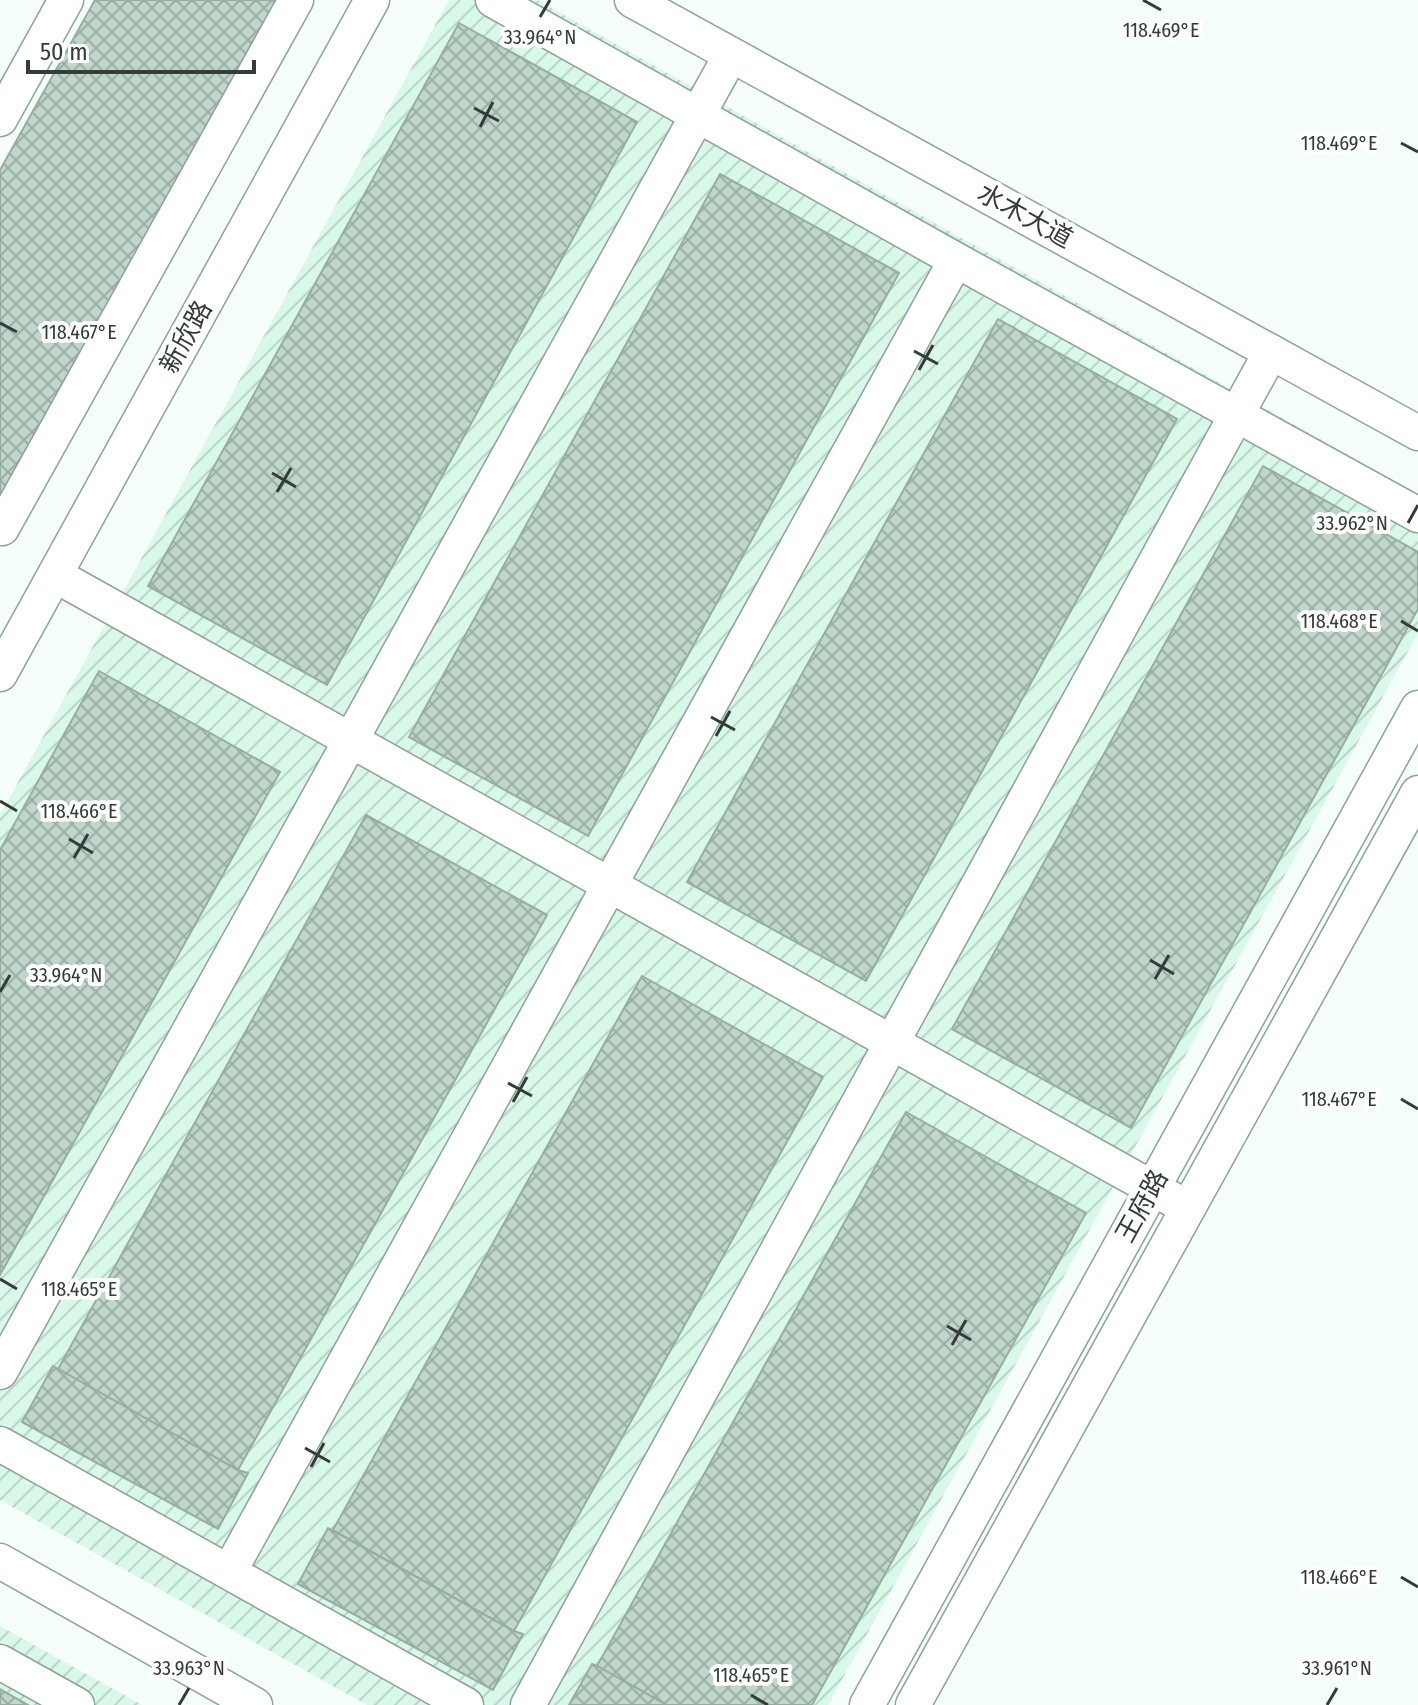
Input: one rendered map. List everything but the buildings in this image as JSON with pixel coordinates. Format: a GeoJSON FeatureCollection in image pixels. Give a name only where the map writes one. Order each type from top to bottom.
{"type":"FeatureCollection","features":[{"type":"Feature","properties":{"kind":"street"},"geometry":{"type":"LineString","coordinates":[[0,119],[66,0]]}},
{"type":"Feature","properties":{"kind":"street"},"geometry":{"type":"LineString","coordinates":[[0,527],[296,0]]}},
{"type":"Feature","properties":{"kind":"street","name":"新欣路"},"geometry":{"type":"LineString","coordinates":[[0,674],[372,0]]}},
{"type":"Feature","properties":{"kind":"street"},"geometry":{"type":"LineString","coordinates":[[493,0],[1418,515]]}},
{"type":"Feature","properties":{"kind":"street","name":"水木大道"},"geometry":{"type":"LineString","coordinates":[[632,0],[1418,433]]}},
{"type":"Feature","properties":{"kind":"street"},"geometry":{"type":"LineString","coordinates":[[0,1372],[731,55]]}},
{"type":"Feature","properties":{"kind":"street"},"geometry":{"type":"LineString","coordinates":[[229,1572],[956,260]]}},
{"type":"Feature","properties":{"kind":"street"},"geometry":{"type":"LineString","coordinates":[[528,1705],[1271,352]]}},
{"type":"Feature","properties":{"kind":"street"},"geometry":{"type":"LineString","coordinates":[[55,575],[1188,1208]]}},
{"type":"Feature","properties":{"kind":"street","name":"王府路"},"geometry":{"type":"LineString","coordinates":[[867,1705],[1418,708]]}},
{"type":"Feature","properties":{"kind":"street","name":"王府路"},"geometry":{"type":"LineString","coordinates":[[913,1705],[1418,793]]}},
{"type":"Feature","properties":{"kind":"street"},"geometry":{"type":"LineString","coordinates":[[0,1444],[466,1705]]}},
{"type":"Feature","properties":{"kind":"street"},"geometry":{"type":"LineString","coordinates":[[0,1561],[255,1705]]}},
{"type":"Feature","properties":{"kind":"street"},"geometry":{"type":"LineString","coordinates":[[0,1662],[77,1705]]}},
{"type":"Feature","properties":{"kind":"shaded area"},"geometry":{"type":"Polygon","coordinates":[[[449,0],[537,0],[1418,494],[1418,633],[828,1705],[367,1705],[0,1500],[0,815],[449,0]]]}},
{"type":"Feature","properties":{"kind":"shaded area"},"geometry":{"type":"Polygon","coordinates":[[[0,1626],[142,1705],[0,1705],[0,1626]]]}}]}
